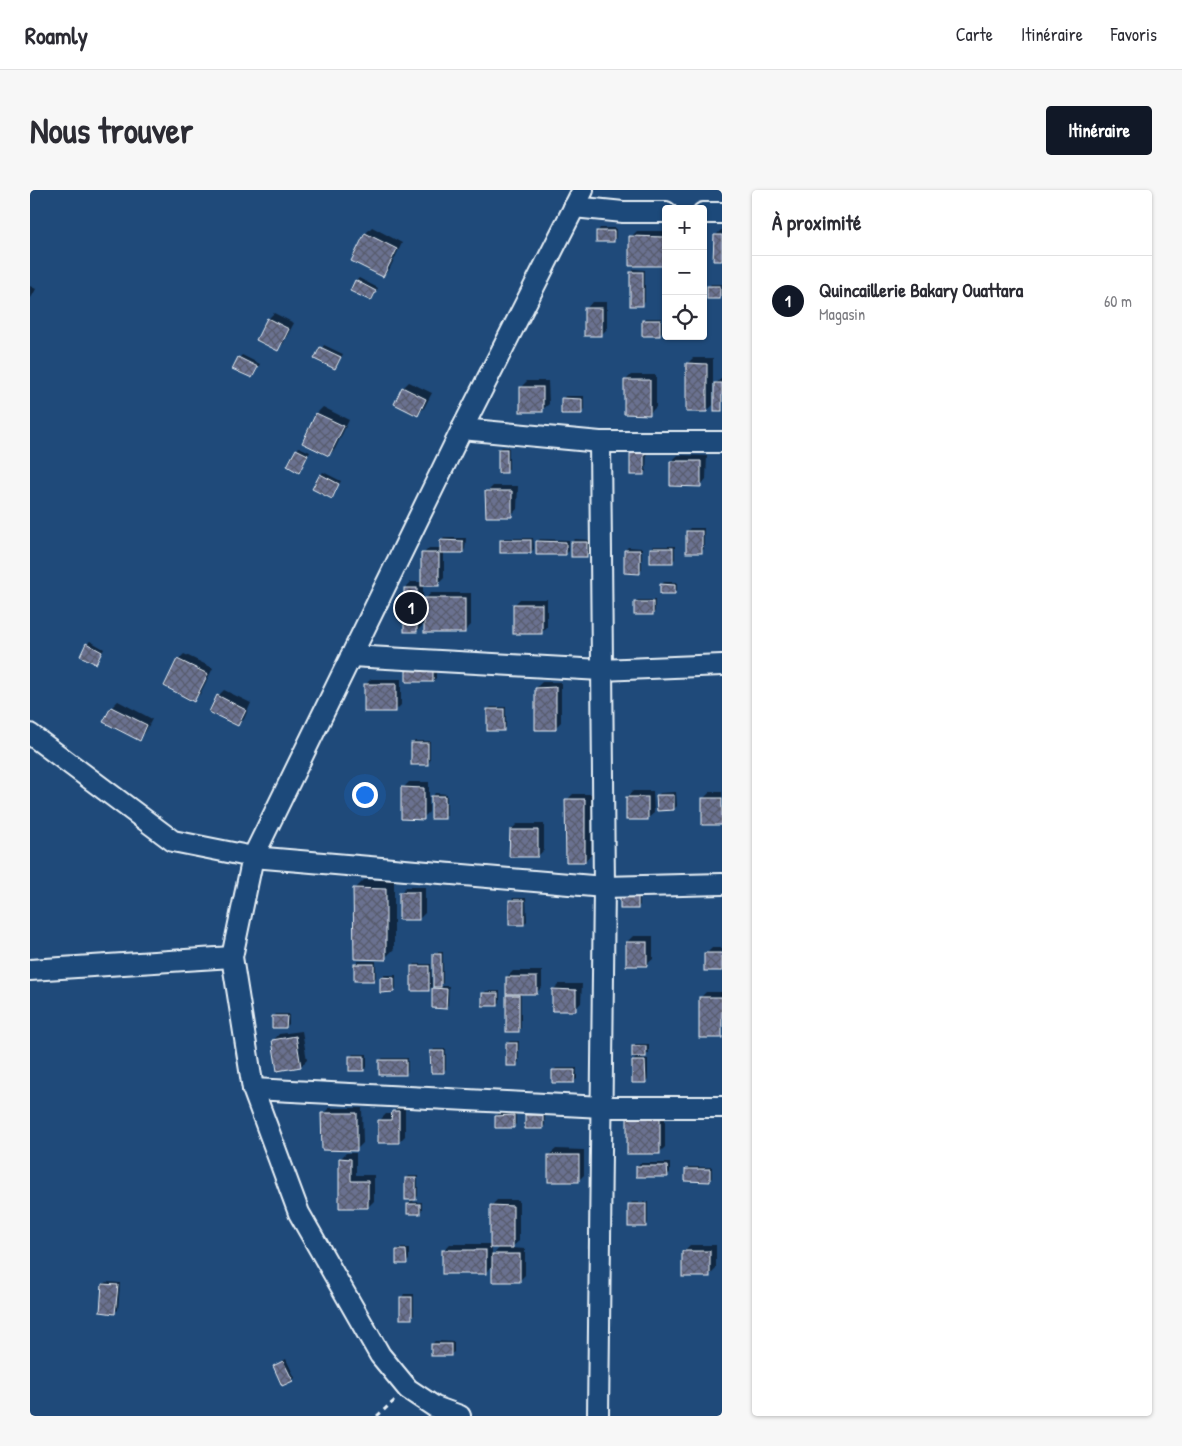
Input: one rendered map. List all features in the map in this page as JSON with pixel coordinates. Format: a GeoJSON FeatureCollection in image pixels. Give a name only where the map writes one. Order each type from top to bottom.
{"type":"FeatureCollection","features":[{"type":"Feature","properties":{"kind":"street"},"geometry":{"type":"LineString","coordinates":[[460,1416],[436,1407],[408,1389],[380,1355],[299,1213],[253,1089],[232,957],[253,857],[462,429],[579,199],[624,212],[662,212]]}},
{"type":"Feature","properties":{"kind":"street"},"geometry":{"type":"LineString","coordinates":[[707,213],[722,213]]}},
{"type":"Feature","properties":{"kind":"street"},"geometry":{"type":"LineString","coordinates":[[462,429],[600,442],[722,442]]}},
{"type":"Feature","properties":{"kind":"street"},"geometry":{"type":"LineString","coordinates":[[598,1416],[604,887],[600,442]]}},
{"type":"Feature","properties":{"kind":"street"},"geometry":{"type":"LineString","coordinates":[[351,656],[601,670],[722,665]]}},
{"type":"Feature","properties":{"kind":"street"},"geometry":{"type":"LineString","coordinates":[[30,734],[173,841],[253,857],[604,887],[722,884]]}},
{"type":"Feature","properties":{"kind":"street"},"geometry":{"type":"LineString","coordinates":[[30,970],[232,957]]}},
{"type":"Feature","properties":{"kind":"street"},"geometry":{"type":"LineString","coordinates":[[253,1089],[602,1107],[722,1107]]}},
{"type":"Feature","properties":{"kind":"building"},"geometry":{"type":"Polygon","coordinates":[[[596,231],[614,231],[614,242],[596,242],[596,231]]]}},
{"type":"Feature","properties":{"kind":"building"},"geometry":{"type":"Polygon","coordinates":[[[365,233],[397,249],[383,277],[351,261],[365,233]]]}},
{"type":"Feature","properties":{"kind":"building"},"geometry":{"type":"Polygon","coordinates":[[[714,235],[722,235],[722,261],[713,261],[714,235]]]}},
{"type":"Feature","properties":{"kind":"building"},"geometry":{"type":"Polygon","coordinates":[[[629,236],[662,237],[662,266],[629,266],[629,236]]]}},
{"type":"Feature","properties":{"kind":"building"},"geometry":{"type":"Polygon","coordinates":[[[630,272],[643,272],[643,306],[630,306],[630,272]]]}},
{"type":"Feature","properties":{"kind":"building"},"geometry":{"type":"Polygon","coordinates":[[[355,280],[376,291],[371,301],[350,291],[355,280]]]}},
{"type":"Feature","properties":{"kind":"building"},"geometry":{"type":"Polygon","coordinates":[[[707,286],[720,286],[720,299],[707,299],[707,286]]]}},
{"type":"Feature","properties":{"kind":"building"},"geometry":{"type":"Polygon","coordinates":[[[584,308],[602,308],[602,336],[584,336],[584,308]]]}},
{"type":"Feature","properties":{"kind":"building"},"geometry":{"type":"Polygon","coordinates":[[[267,318],[289,329],[278,351],[256,340],[267,318]]]}},
{"type":"Feature","properties":{"kind":"building"},"geometry":{"type":"Polygon","coordinates":[[[642,320],[660,320],[660,336],[642,336],[642,320]]]}},
{"type":"Feature","properties":{"kind":"building"},"geometry":{"type":"Polygon","coordinates":[[[320,347],[341,357],[335,369],[314,359],[320,347]]]}},
{"type":"Feature","properties":{"kind":"building"},"geometry":{"type":"Polygon","coordinates":[[[238,357],[258,367],[252,378],[232,369],[238,357]]]}},
{"type":"Feature","properties":{"kind":"building"},"geometry":{"type":"Polygon","coordinates":[[[686,363],[707,364],[707,412],[686,412],[686,363]]]}},
{"type":"Feature","properties":{"kind":"building"},"geometry":{"type":"Polygon","coordinates":[[[624,380],[650,380],[650,415],[624,414],[624,380]]]}},
{"type":"Feature","properties":{"kind":"building"},"geometry":{"type":"Polygon","coordinates":[[[714,383],[722,383],[722,411],[714,411],[714,383]]]}},
{"type":"Feature","properties":{"kind":"building"},"geometry":{"type":"Polygon","coordinates":[[[402,387],[426,399],[418,416],[394,404],[402,387]]]}},
{"type":"Feature","properties":{"kind":"building"},"geometry":{"type":"Polygon","coordinates":[[[520,387],[543,387],[543,412],[520,412],[520,387]]]}},
{"type":"Feature","properties":{"kind":"building"},"geometry":{"type":"Polygon","coordinates":[[[561,398],[582,399],[582,414],[561,414],[561,398]]]}},
{"type":"Feature","properties":{"kind":"building"},"geometry":{"type":"Polygon","coordinates":[[[316,413],[344,426],[329,456],[302,443],[316,413]]]}},
{"type":"Feature","properties":{"kind":"building"},"geometry":{"type":"Polygon","coordinates":[[[296,449],[308,455],[299,473],[287,466],[296,449]]]}},
{"type":"Feature","properties":{"kind":"building"},"geometry":{"type":"Polygon","coordinates":[[[498,449],[507,449],[507,473],[498,473],[498,449]]]}},
{"type":"Feature","properties":{"kind":"building"},"geometry":{"type":"Polygon","coordinates":[[[630,452],[644,452],[644,475],[630,475],[630,452]]]}},
{"type":"Feature","properties":{"kind":"building"},"geometry":{"type":"Polygon","coordinates":[[[670,461],[701,461],[701,487],[670,486],[670,461]]]}},
{"type":"Feature","properties":{"kind":"building"},"geometry":{"type":"Polygon","coordinates":[[[320,474],[339,484],[332,499],[312,489],[320,474]]]}},
{"type":"Feature","properties":{"kind":"building"},"geometry":{"type":"Polygon","coordinates":[[[485,491],[512,491],[512,517],[486,517],[485,491]]]}},
{"type":"Feature","properties":{"kind":"building"},"geometry":{"type":"Polygon","coordinates":[[[686,531],[702,531],[702,553],[686,553],[686,531]]]}},
{"type":"Feature","properties":{"kind":"building"},"geometry":{"type":"Polygon","coordinates":[[[440,540],[463,541],[463,553],[440,553],[440,540]]]}},
{"type":"Feature","properties":{"kind":"building"},"geometry":{"type":"Polygon","coordinates":[[[500,540],[531,540],[531,553],[500,553],[500,540]]]}},
{"type":"Feature","properties":{"kind":"building"},"geometry":{"type":"Polygon","coordinates":[[[536,541],[566,542],[566,555],[536,555],[536,541]]]}},
{"type":"Feature","properties":{"kind":"building"},"geometry":{"type":"Polygon","coordinates":[[[571,542],[587,542],[587,557],[571,557],[571,542]]]}},
{"type":"Feature","properties":{"kind":"building"},"geometry":{"type":"Polygon","coordinates":[[[650,548],[673,548],[673,563],[650,563],[650,548]]]}},
{"type":"Feature","properties":{"kind":"building"},"geometry":{"type":"Polygon","coordinates":[[[624,550],[640,550],[640,574],[624,573],[624,550]]]}},
{"type":"Feature","properties":{"kind":"building"},"geometry":{"type":"Polygon","coordinates":[[[421,553],[439,553],[439,586],[421,586],[421,553]]]}},
{"type":"Feature","properties":{"kind":"building"},"geometry":{"type":"Polygon","coordinates":[[[660,584],[675,585],[675,594],[660,594],[660,584]]]}},
{"type":"Feature","properties":{"kind":"building"},"geometry":{"type":"Polygon","coordinates":[[[404,588],[417,588],[417,632],[404,632],[404,588]]]}},
{"type":"Feature","properties":{"kind":"building"},"geometry":{"type":"Polygon","coordinates":[[[424,598],[465,598],[465,633],[424,633],[424,598]]]}},
{"type":"Feature","properties":{"kind":"building"},"geometry":{"type":"Polygon","coordinates":[[[634,602],[653,602],[653,615],[634,615],[634,602]]]}},
{"type":"Feature","properties":{"kind":"building"},"geometry":{"type":"Polygon","coordinates":[[[513,604],[542,604],[542,634],[513,634],[513,604]]]}},
{"type":"Feature","properties":{"kind":"building"},"geometry":{"type":"Polygon","coordinates":[[[86,643],[102,652],[96,664],[80,656],[86,643]]]}},
{"type":"Feature","properties":{"kind":"building"},"geometry":{"type":"Polygon","coordinates":[[[177,659],[208,674],[194,702],[164,686],[177,659]]]}},
{"type":"Feature","properties":{"kind":"building"},"geometry":{"type":"Polygon","coordinates":[[[406,668],[433,669],[433,682],[406,682],[406,668]]]}},
{"type":"Feature","properties":{"kind":"building"},"geometry":{"type":"Polygon","coordinates":[[[364,684],[396,684],[396,712],[364,712],[364,684]]]}},
{"type":"Feature","properties":{"kind":"building"},"geometry":{"type":"Polygon","coordinates":[[[556,687],[556,730],[535,730],[535,688],[556,687]]]}},
{"type":"Feature","properties":{"kind":"building"},"geometry":{"type":"Polygon","coordinates":[[[217,695],[246,710],[238,726],[209,712],[217,695]]]}},
{"type":"Feature","properties":{"kind":"building"},"geometry":{"type":"Polygon","coordinates":[[[111,707],[147,725],[140,741],[103,722],[111,707]]]}},
{"type":"Feature","properties":{"kind":"building"},"geometry":{"type":"Polygon","coordinates":[[[487,709],[504,709],[504,731],[487,731],[487,709]]]}},
{"type":"Feature","properties":{"kind":"building"},"geometry":{"type":"Polygon","coordinates":[[[411,743],[428,743],[428,765],[411,765],[411,743]]]}},
{"type":"Feature","properties":{"kind":"building"},"geometry":{"type":"Polygon","coordinates":[[[401,787],[424,788],[424,820],[401,819],[401,787]]]}},
{"type":"Feature","properties":{"kind":"building"},"geometry":{"type":"Polygon","coordinates":[[[656,795],[674,795],[674,810],[657,811],[656,795]]]}},
{"type":"Feature","properties":{"kind":"building"},"geometry":{"type":"Polygon","coordinates":[[[431,796],[445,796],[445,819],[431,819],[431,796]]]}},
{"type":"Feature","properties":{"kind":"building"},"geometry":{"type":"Polygon","coordinates":[[[626,797],[648,797],[648,820],[626,820],[626,797]]]}},
{"type":"Feature","properties":{"kind":"building"},"geometry":{"type":"Polygon","coordinates":[[[702,798],[722,798],[722,825],[702,825],[702,798]]]}},
{"type":"Feature","properties":{"kind":"building"},"geometry":{"type":"Polygon","coordinates":[[[565,799],[585,799],[585,862],[566,862],[565,799]]]}},
{"type":"Feature","properties":{"kind":"building"},"geometry":{"type":"Polygon","coordinates":[[[510,830],[538,830],[538,857],[509,857],[510,830]]]}},
{"type":"Feature","properties":{"kind":"building"},"geometry":{"type":"Polygon","coordinates":[[[353,888],[386,889],[386,960],[354,959],[353,888]]]}},
{"type":"Feature","properties":{"kind":"building"},"geometry":{"type":"Polygon","coordinates":[[[399,892],[419,892],[419,920],[399,920],[399,892]]]}},
{"type":"Feature","properties":{"kind":"building"},"geometry":{"type":"Polygon","coordinates":[[[620,896],[638,896],[638,909],[620,909],[620,896]]]}},
{"type":"Feature","properties":{"kind":"building"},"geometry":{"type":"Polygon","coordinates":[[[509,900],[524,900],[524,925],[509,925],[509,900]]]}},
{"type":"Feature","properties":{"kind":"building"},"geometry":{"type":"Polygon","coordinates":[[[626,942],[647,942],[647,966],[626,966],[626,942]]]}},
{"type":"Feature","properties":{"kind":"building"},"geometry":{"type":"Polygon","coordinates":[[[704,953],[722,953],[722,971],[704,971],[704,953]]]}},
{"type":"Feature","properties":{"kind":"building"},"geometry":{"type":"Polygon","coordinates":[[[433,954],[441,954],[441,987],[433,987],[433,954]]]}},
{"type":"Feature","properties":{"kind":"building"},"geometry":{"type":"Polygon","coordinates":[[[354,964],[374,964],[374,981],[354,981],[354,964]]]}},
{"type":"Feature","properties":{"kind":"building"},"geometry":{"type":"Polygon","coordinates":[[[411,966],[429,966],[429,991],[411,991],[411,966]]]}},
{"type":"Feature","properties":{"kind":"building"},"geometry":{"type":"Polygon","coordinates":[[[380,977],[394,978],[394,992],[380,993],[380,977]]]}},
{"type":"Feature","properties":{"kind":"building"},"geometry":{"type":"Polygon","coordinates":[[[506,977],[537,977],[537,994],[506,994],[506,977]]]}},
{"type":"Feature","properties":{"kind":"building"},"geometry":{"type":"Polygon","coordinates":[[[432,988],[447,989],[446,1009],[432,1008],[432,988]]]}},
{"type":"Feature","properties":{"kind":"building"},"geometry":{"type":"Polygon","coordinates":[[[552,989],[576,990],[576,1011],[552,1011],[552,989]]]}},
{"type":"Feature","properties":{"kind":"building"},"geometry":{"type":"Polygon","coordinates":[[[482,993],[498,993],[498,1006],[482,1006],[482,993]]]}},
{"type":"Feature","properties":{"kind":"building"},"geometry":{"type":"Polygon","coordinates":[[[506,995],[519,995],[519,1032],[506,1032],[506,995]]]}},
{"type":"Feature","properties":{"kind":"building"},"geometry":{"type":"Polygon","coordinates":[[[699,997],[722,997],[722,1038],[699,1038],[699,997]]]}},
{"type":"Feature","properties":{"kind":"building"},"geometry":{"type":"Polygon","coordinates":[[[272,1016],[287,1016],[286,1028],[272,1028],[272,1016]]]}},
{"type":"Feature","properties":{"kind":"building"},"geometry":{"type":"Polygon","coordinates":[[[296,1036],[301,1067],[277,1071],[272,1040],[296,1036]]]}},
{"type":"Feature","properties":{"kind":"building"},"geometry":{"type":"Polygon","coordinates":[[[506,1043],[517,1043],[517,1066],[506,1066],[506,1043]]]}},
{"type":"Feature","properties":{"kind":"building"},"geometry":{"type":"Polygon","coordinates":[[[632,1046],[646,1046],[646,1057],[632,1057],[632,1046]]]}},
{"type":"Feature","properties":{"kind":"building"},"geometry":{"type":"Polygon","coordinates":[[[430,1051],[444,1051],[444,1073],[431,1073],[430,1051]]]}},
{"type":"Feature","properties":{"kind":"building"},"geometry":{"type":"Polygon","coordinates":[[[349,1056],[364,1056],[364,1071],[349,1071],[349,1056]]]}},
{"type":"Feature","properties":{"kind":"building"},"geometry":{"type":"Polygon","coordinates":[[[379,1060],[406,1060],[406,1075],[379,1075],[379,1060]]]}},
{"type":"Feature","properties":{"kind":"building"},"geometry":{"type":"Polygon","coordinates":[[[632,1061],[645,1061],[646,1083],[632,1083],[632,1061]]]}},
{"type":"Feature","properties":{"kind":"building"},"geometry":{"type":"Polygon","coordinates":[[[552,1070],[575,1070],[574,1083],[552,1083],[552,1070]]]}},
{"type":"Feature","properties":{"kind":"building"},"geometry":{"type":"Polygon","coordinates":[[[392,1111],[399,1111],[399,1143],[378,1143],[378,1120],[391,1120],[392,1111]]]}},
{"type":"Feature","properties":{"kind":"building"},"geometry":{"type":"Polygon","coordinates":[[[321,1113],[357,1113],[357,1151],[322,1150],[321,1113]]]}},
{"type":"Feature","properties":{"kind":"building"},"geometry":{"type":"Polygon","coordinates":[[[514,1115],[514,1128],[495,1128],[495,1116],[514,1115]]]}},
{"type":"Feature","properties":{"kind":"building"},"geometry":{"type":"Polygon","coordinates":[[[525,1115],[543,1115],[543,1129],[525,1129],[525,1115]]]}},
{"type":"Feature","properties":{"kind":"building"},"geometry":{"type":"Polygon","coordinates":[[[627,1115],[660,1115],[660,1154],[627,1154],[627,1115]]]}},
{"type":"Feature","properties":{"kind":"building"},"geometry":{"type":"Polygon","coordinates":[[[548,1155],[579,1155],[579,1182],[548,1182],[548,1155]]]}},
{"type":"Feature","properties":{"kind":"building"},"geometry":{"type":"Polygon","coordinates":[[[339,1158],[351,1159],[351,1181],[368,1181],[368,1208],[339,1208],[339,1158]]]}},
{"type":"Feature","properties":{"kind":"building"},"geometry":{"type":"Polygon","coordinates":[[[636,1166],[667,1166],[668,1177],[636,1177],[636,1166]]]}},
{"type":"Feature","properties":{"kind":"building"},"geometry":{"type":"Polygon","coordinates":[[[685,1169],[710,1169],[710,1182],[685,1181],[685,1169]]]}},
{"type":"Feature","properties":{"kind":"building"},"geometry":{"type":"Polygon","coordinates":[[[405,1178],[416,1178],[416,1200],[405,1200],[405,1178]]]}},
{"type":"Feature","properties":{"kind":"building"},"geometry":{"type":"Polygon","coordinates":[[[407,1204],[420,1204],[420,1214],[407,1214],[407,1204]]]}},
{"type":"Feature","properties":{"kind":"building"},"geometry":{"type":"Polygon","coordinates":[[[628,1204],[646,1204],[646,1227],[628,1227],[628,1204]]]}},
{"type":"Feature","properties":{"kind":"building"},"geometry":{"type":"Polygon","coordinates":[[[490,1205],[513,1206],[513,1248],[490,1248],[490,1205]]]}},
{"type":"Feature","properties":{"kind":"building"},"geometry":{"type":"Polygon","coordinates":[[[396,1250],[406,1250],[407,1264],[396,1264],[396,1250]]]}},
{"type":"Feature","properties":{"kind":"building"},"geometry":{"type":"Polygon","coordinates":[[[442,1250],[486,1250],[486,1274],[442,1274],[442,1250]]]}},
{"type":"Feature","properties":{"kind":"building"},"geometry":{"type":"Polygon","coordinates":[[[682,1251],[710,1251],[710,1277],[682,1277],[682,1251]]]}},
{"type":"Feature","properties":{"kind":"building"},"geometry":{"type":"Polygon","coordinates":[[[492,1254],[520,1254],[520,1282],[492,1282],[492,1254]]]}},
{"type":"Feature","properties":{"kind":"building"},"geometry":{"type":"Polygon","coordinates":[[[102,1284],[118,1285],[115,1314],[100,1312],[102,1284]]]}},
{"type":"Feature","properties":{"kind":"building"},"geometry":{"type":"Polygon","coordinates":[[[400,1297],[412,1297],[412,1319],[400,1319],[400,1297]]]}},
{"type":"Feature","properties":{"kind":"building"},"geometry":{"type":"Polygon","coordinates":[[[431,1344],[451,1344],[451,1356],[431,1356],[431,1344]]]}},
{"type":"Feature","properties":{"kind":"building"},"geometry":{"type":"Polygon","coordinates":[[[283,1361],[293,1381],[282,1386],[273,1366],[283,1361]]]}},
{"type":"Feature","properties":{"kind":"place","name":"Quincaillerie Bakary Ouattara"},"geometry":{"type":"Point","coordinates":[411,608]}}]}
